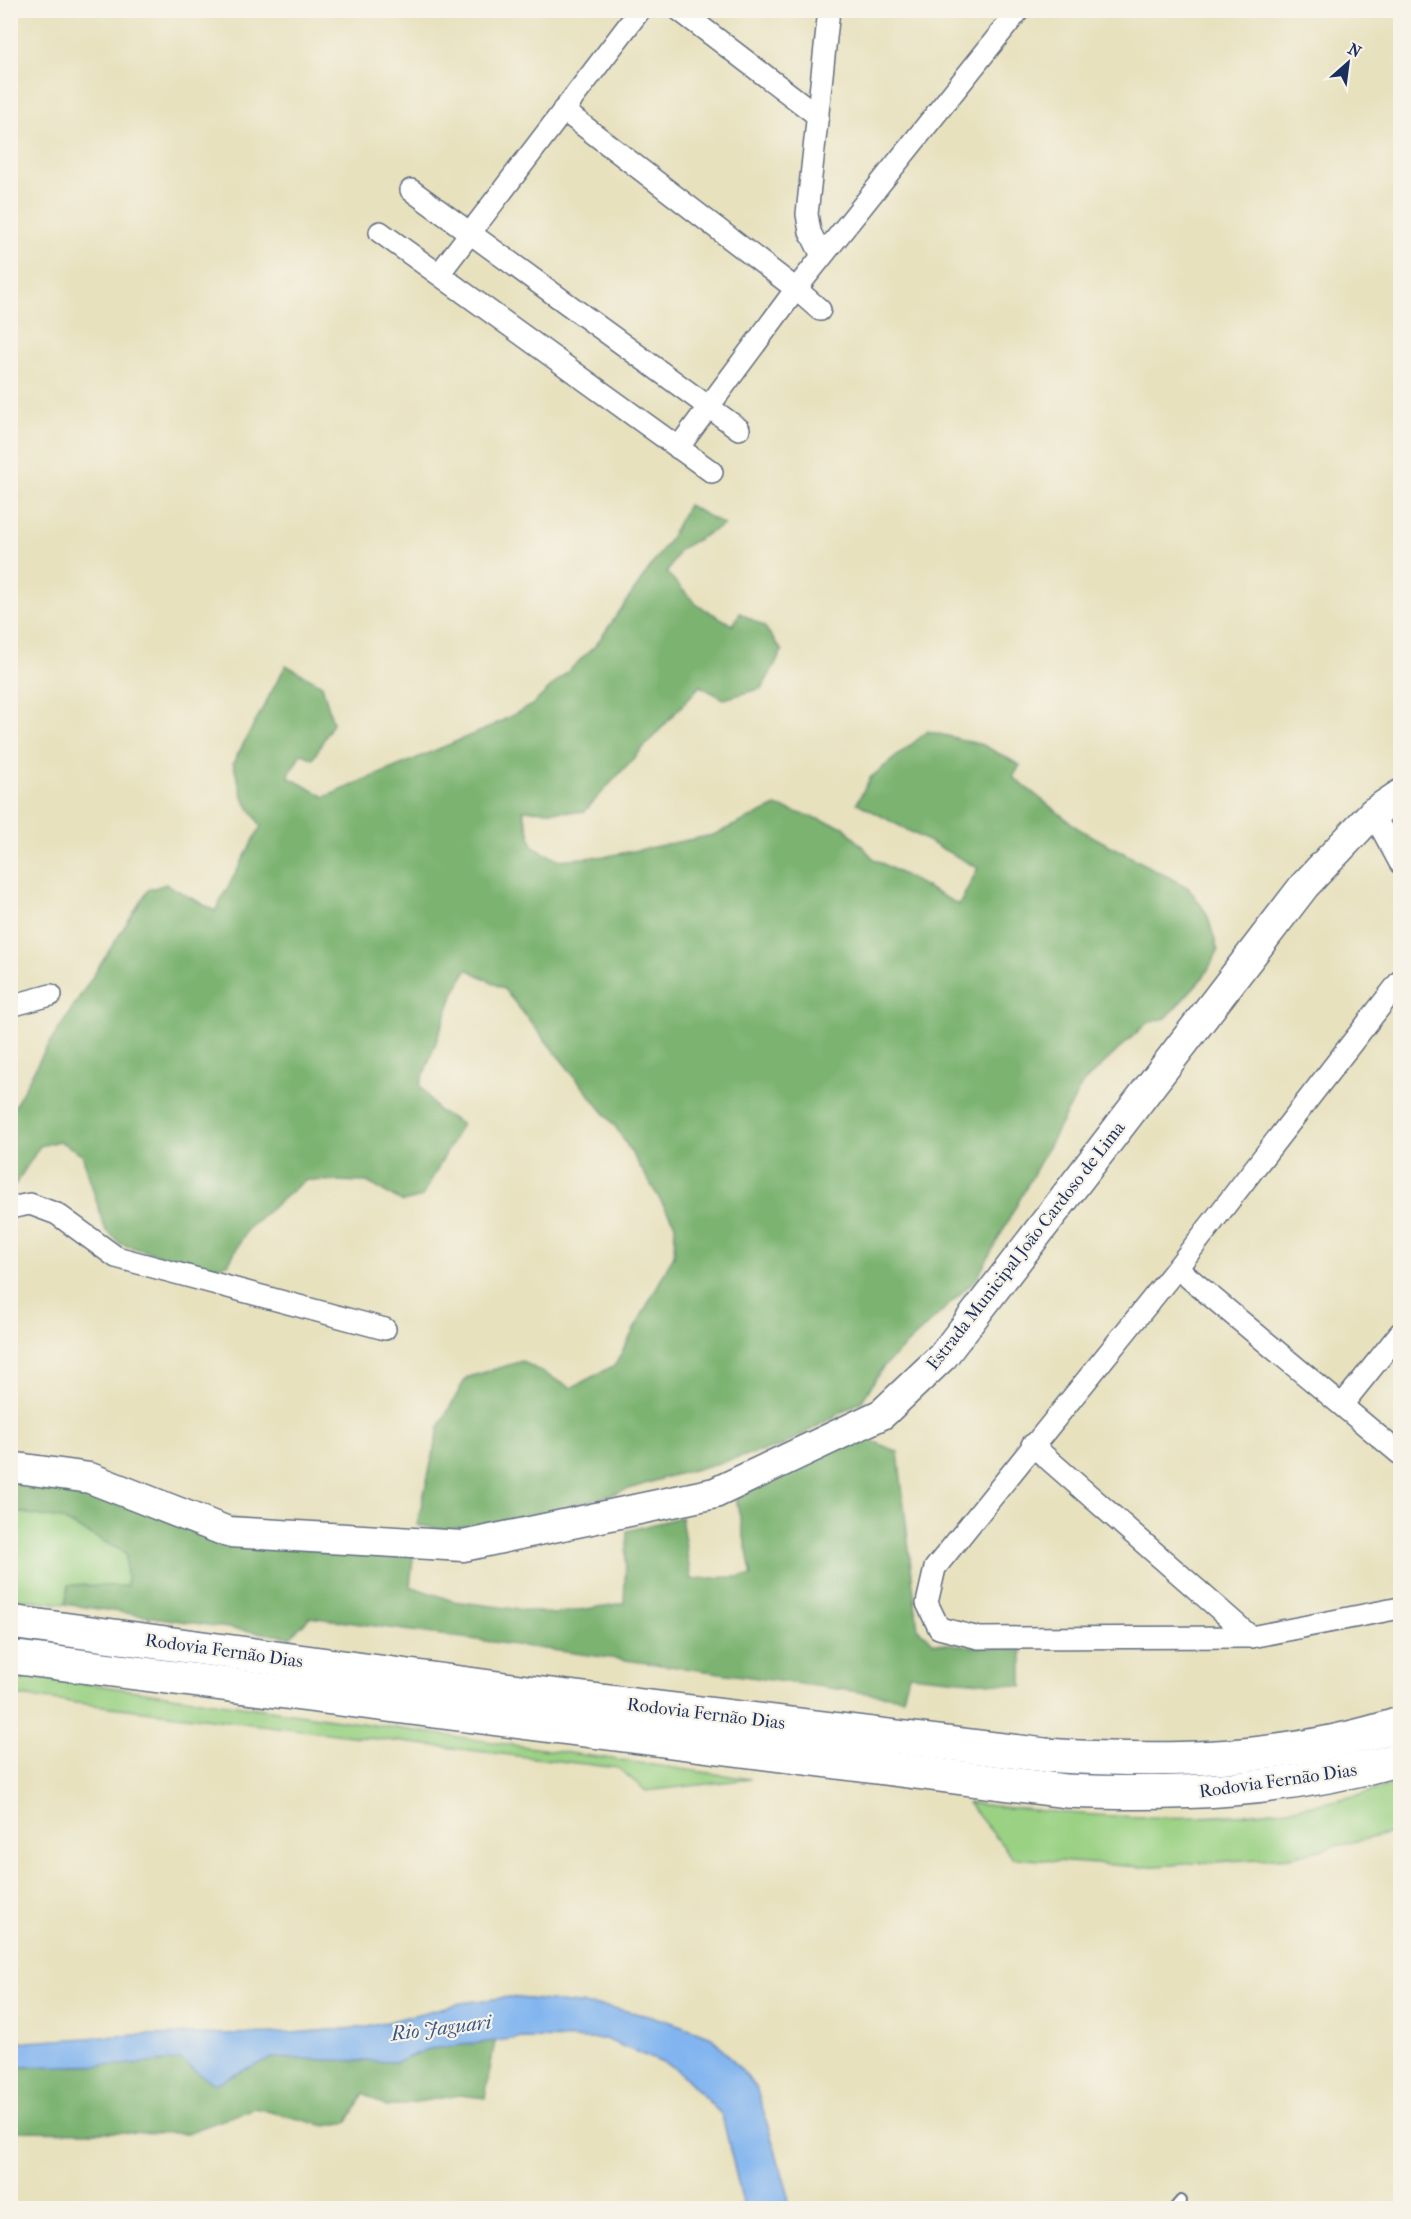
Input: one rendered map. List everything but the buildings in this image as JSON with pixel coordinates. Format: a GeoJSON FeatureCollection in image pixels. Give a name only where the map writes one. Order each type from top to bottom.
{"type":"FeatureCollection","features":[{"type":"Feature","properties":{"kind":"highway","name":"Rodovia Fernão Dias"},"geometry":{"type":"LineString","coordinates":[[10,1622],[527,1692],[965,1747],[1057,1756],[1126,1761],[1207,1759],[1307,1748],[1401,1724]]}},
{"type":"Feature","properties":{"kind":"highway","name":"Rodovia Fernão Dias"},"geometry":{"type":"LineString","coordinates":[[10,1657],[1066,1791],[1145,1794],[1224,1792],[1358,1771],[1401,1759]]}},
{"type":"Feature","properties":{"kind":"street"},"geometry":{"type":"LineString","coordinates":[[439,274],[640,10]]}},
{"type":"Feature","properties":{"kind":"street"},"geometry":{"type":"LineString","coordinates":[[679,10],[818,116]]}},
{"type":"Feature","properties":{"kind":"street"},"geometry":{"type":"LineString","coordinates":[[822,256],[810,232],[807,214],[829,10]]}},
{"type":"Feature","properties":{"kind":"street"},"geometry":{"type":"LineString","coordinates":[[678,448],[796,289],[1019,10]]}},
{"type":"Feature","properties":{"kind":"street"},"geometry":{"type":"LineString","coordinates":[[563,110],[796,289],[820,310]]}},
{"type":"Feature","properties":{"kind":"street"},"geometry":{"type":"LineString","coordinates":[[411,190],[738,429]]}},
{"type":"Feature","properties":{"kind":"street"},"geometry":{"type":"LineString","coordinates":[[380,232],[712,472]]}},
{"type":"Feature","properties":{"kind":"street"},"geometry":{"type":"LineString","coordinates":[[1392,804],[1401,863]]}},
{"type":"Feature","properties":{"kind":"street","name":"Estrada Municipal João Cardoso de Lima"},"geometry":{"type":"LineString","coordinates":[[10,1467],[90,1478],[228,1532],[463,1546],[716,1493],[882,1414],[944,1356],[1304,886],[1392,804]]}},
{"type":"Feature","properties":{"kind":"street"},"geometry":{"type":"LineString","coordinates":[[1398,989],[935,1568],[927,1603],[939,1628],[979,1638],[1251,1637],[1401,1608]]}},
{"type":"Feature","properties":{"kind":"street"},"geometry":{"type":"LineString","coordinates":[[10,1006],[51,995]]}},
{"type":"Feature","properties":{"kind":"street"},"geometry":{"type":"LineString","coordinates":[[10,1208],[30,1204],[57,1214],[116,1257],[386,1329]]}},
{"type":"Feature","properties":{"kind":"street"},"geometry":{"type":"LineString","coordinates":[[1177,1268],[1401,1454]]}},
{"type":"Feature","properties":{"kind":"street"},"geometry":{"type":"LineString","coordinates":[[1342,1405],[1401,1333]]}},
{"type":"Feature","properties":{"kind":"street"},"geometry":{"type":"LineString","coordinates":[[1032,1445],[1251,1637]]}},
{"type":"Feature","properties":{"kind":"green space"},"geometry":{"type":"Polygon","coordinates":[[[688,505],[724,525],[680,549],[667,573],[697,605],[733,625],[740,613],[764,626],[782,651],[762,688],[724,699],[700,686],[584,812],[523,810],[533,847],[558,860],[608,856],[713,835],[776,806],[844,827],[874,859],[959,905],[978,868],[857,803],[870,778],[928,731],[983,745],[1020,765],[1013,777],[1079,829],[1189,888],[1207,914],[1218,951],[1205,975],[1166,1018],[1147,1023],[1083,1083],[977,1278],[883,1367],[862,1401],[782,1446],[667,1477],[566,1509],[445,1530],[417,1525],[439,1427],[466,1378],[522,1361],[571,1388],[615,1365],[674,1255],[675,1224],[617,1129],[504,989],[467,969],[454,993],[420,1085],[437,1110],[462,1124],[422,1197],[403,1202],[367,1182],[305,1180],[248,1228],[228,1264],[204,1268],[121,1244],[105,1229],[82,1154],[59,1141],[40,1146],[11,1191],[11,1113],[43,1054],[148,890],[166,884],[215,911],[261,826],[244,800],[233,763],[286,665],[322,685],[333,723],[313,759],[301,753],[288,777],[325,797],[488,728],[532,705],[596,645],[668,542],[688,505]]]}},
{"type":"Feature","properties":{"kind":"green space"},"geometry":{"type":"Polygon","coordinates":[[[861,1436],[898,1452],[918,1629],[934,1643],[1022,1650],[1022,1686],[909,1675],[903,1698],[310,1617],[290,1637],[65,1604],[69,1585],[127,1586],[126,1553],[61,1519],[11,1511],[10,1474],[131,1501],[414,1550],[410,1586],[453,1601],[554,1614],[624,1603],[627,1531],[681,1517],[691,1579],[752,1576],[736,1498],[861,1436]]]}},
{"type":"Feature","properties":{"kind":"green space"},"geometry":{"type":"Polygon","coordinates":[[[10,1511],[61,1519],[126,1553],[127,1587],[69,1585],[65,1604],[11,1598],[10,1511]]]}},
{"type":"Feature","properties":{"kind":"green space"},"geometry":{"type":"Polygon","coordinates":[[[11,1673],[751,1779],[646,1791],[618,1768],[11,1695],[11,1673]]]}},
{"type":"Feature","properties":{"kind":"green space"},"geometry":{"type":"Polygon","coordinates":[[[1400,1783],[1400,1831],[1290,1857],[1141,1867],[1013,1858],[968,1803],[1132,1817],[1239,1815],[1346,1798],[1400,1783]]]}},
{"type":"Feature","properties":{"kind":"green space"},"geometry":{"type":"Polygon","coordinates":[[[495,2041],[485,2098],[460,2095],[386,2107],[364,2093],[348,2122],[326,2126],[255,2108],[187,2133],[11,2131],[10,2067],[121,2065],[181,2060],[214,2084],[272,2058],[396,2062],[429,2049],[495,2041]]]}},
{"type":"Feature","properties":{"kind":"water","name":"Rio Jaguari"},"geometry":{"type":"Polygon","coordinates":[[[509,1997],[609,2007],[665,2020],[712,2037],[756,2087],[788,2193],[789,2208],[744,2208],[722,2115],[675,2068],[605,2039],[519,2038],[429,2049],[396,2062],[272,2058],[214,2084],[180,2060],[121,2065],[11,2067],[11,2043],[135,2035],[293,2033],[368,2027],[461,2003],[509,1997]]]}}]}
